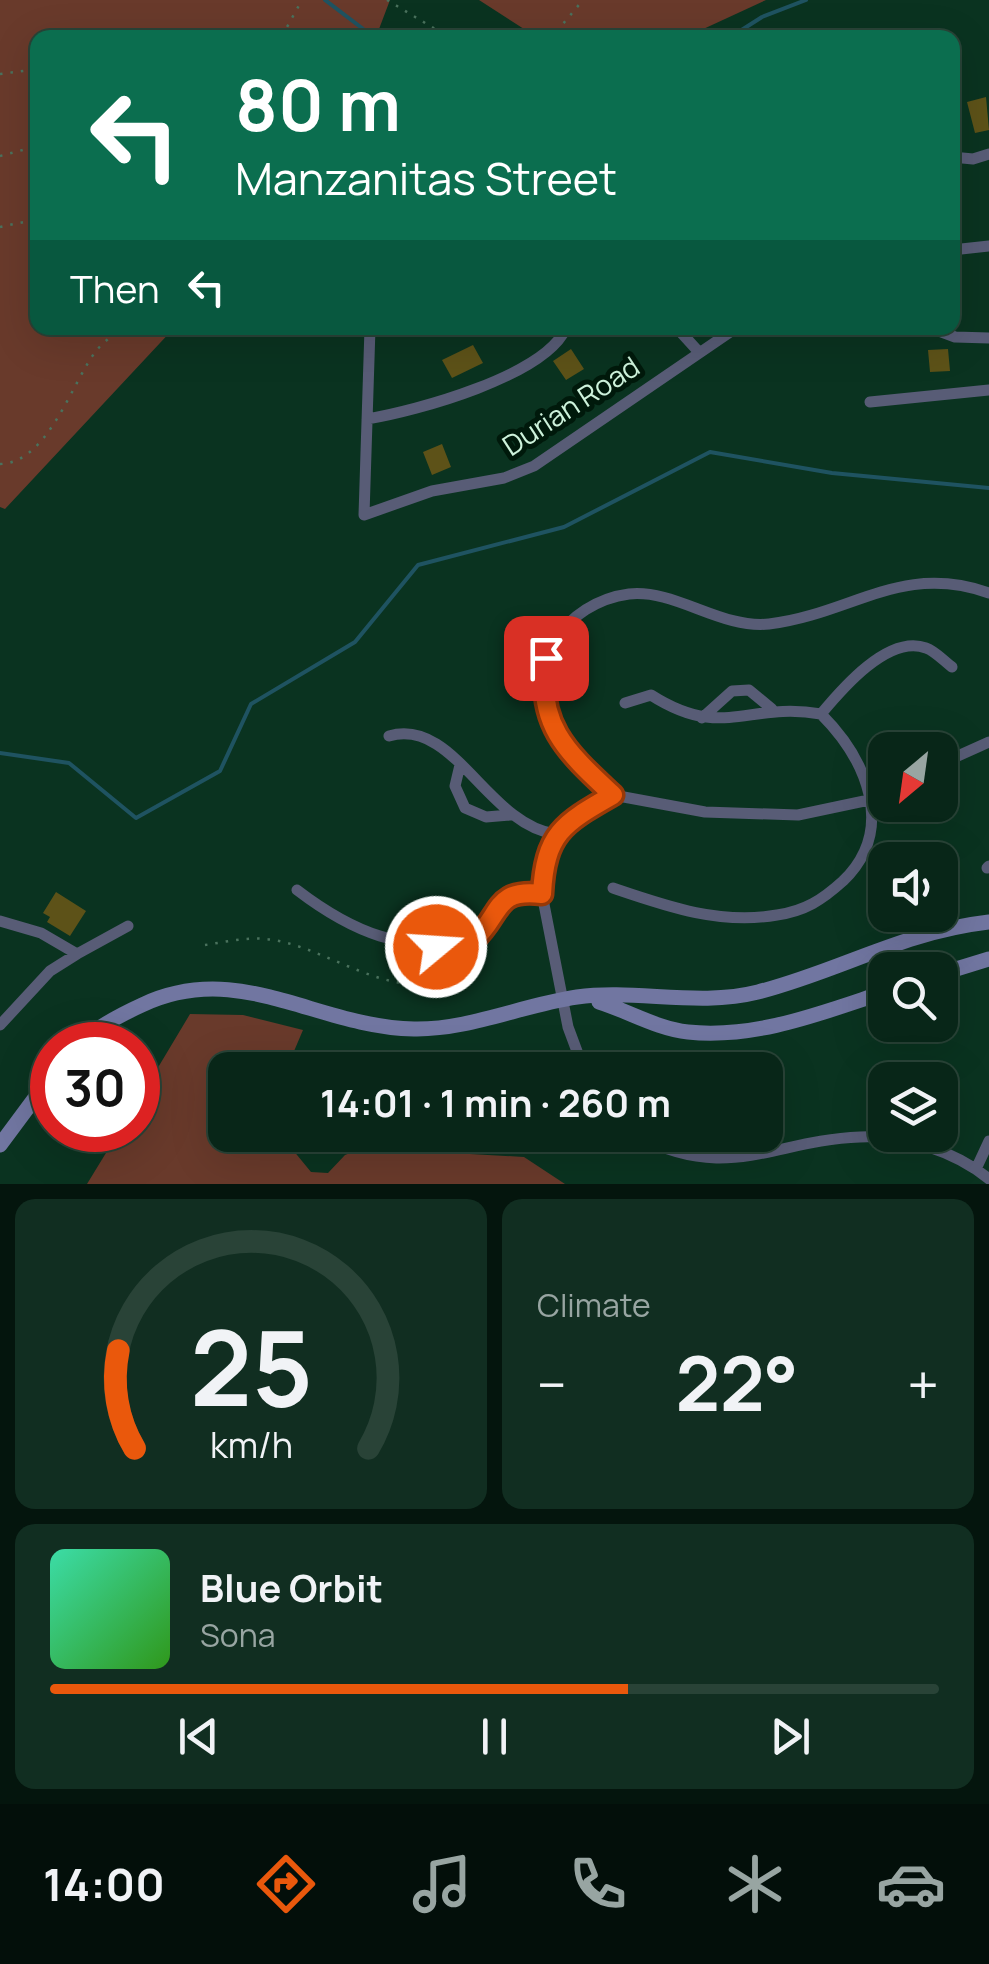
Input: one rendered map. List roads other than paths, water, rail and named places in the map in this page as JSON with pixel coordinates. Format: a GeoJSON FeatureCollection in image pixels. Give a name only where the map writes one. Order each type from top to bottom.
{"type":"FeatureCollection","features":[{"type":"Feature","properties":{"kind":"street"},"geometry":{"type":"LineString","coordinates":[[960,157],[972,159],[989,154]]}},
{"type":"Feature","properties":{"kind":"street"},"geometry":{"type":"LineString","coordinates":[[960,249],[989,246]]}},
{"type":"Feature","properties":{"kind":"street"},"geometry":{"type":"LineString","coordinates":[[370,335],[367,419],[425,407],[501,378],[540,354],[559,335]]}},
{"type":"Feature","properties":{"kind":"street"},"geometry":{"type":"LineString","coordinates":[[684,335],[698,350]]}},
{"type":"Feature","properties":{"kind":"street","name":"Durian Road"},"geometry":{"type":"LineString","coordinates":[[367,419],[364,515],[448,487],[504,478],[534,466],[724,335]]}},
{"type":"Feature","properties":{"kind":"street"},"geometry":{"type":"LineString","coordinates":[[953,335],[989,338]]}},
{"type":"Feature","properties":{"kind":"street"},"geometry":{"type":"LineString","coordinates":[[870,402],[989,390]]}},
{"type":"Feature","properties":{"kind":"street"},"geometry":{"type":"LineString","coordinates":[[868,800],[798,816],[705,812],[613,795],[578,762],[552,724],[541,691],[546,658],[562,626],[593,604],[632,594],[674,602],[722,620],[764,624],[813,617],[894,585],[928,582],[989,593]]}},
{"type":"Feature","properties":{"kind":"street"},"geometry":{"type":"LineString","coordinates":[[821,714],[854,675],[904,647],[925,647],[952,667]]}},
{"type":"Feature","properties":{"kind":"street"},"geometry":{"type":"LineString","coordinates":[[702,718],[732,691],[749,690],[772,709]]}},
{"type":"Feature","properties":{"kind":"street"},"geometry":{"type":"LineString","coordinates":[[613,888],[693,915],[772,916],[797,912],[821,902],[867,853],[865,772],[850,745],[821,714],[772,709],[724,721],[675,710],[651,695],[625,703]]}},
{"type":"Feature","properties":{"kind":"street"},"geometry":{"type":"LineString","coordinates":[[389,736],[412,734],[438,742],[510,815],[555,834]]}},
{"type":"Feature","properties":{"kind":"street"},"geometry":{"type":"LineString","coordinates":[[958,756],[989,742]]}},
{"type":"Feature","properties":{"kind":"street"},"geometry":{"type":"LineString","coordinates":[[460,765],[455,786],[464,808],[486,817],[510,815]]}},
{"type":"Feature","properties":{"kind":"street"},"geometry":{"type":"LineString","coordinates":[[577,1052],[568,1027],[574,998],[542,894],[555,834],[568,820],[613,795]]}},
{"type":"Feature","properties":{"kind":"street"},"geometry":{"type":"LineString","coordinates":[[297,890],[349,926],[372,936],[436,947],[474,940],[505,898],[522,891],[542,894]]}},
{"type":"Feature","properties":{"kind":"street"},"geometry":{"type":"LineString","coordinates":[[0,921],[41,933],[77,954]]}},
{"type":"Feature","properties":{"kind":"street"},"geometry":{"type":"LineString","coordinates":[[115,1022],[140,1006],[202,986],[240,988],[374,1025],[410,1029],[438,1028],[574,998],[753,994],[912,936],[989,922]]}},
{"type":"Feature","properties":{"kind":"street"},"geometry":{"type":"LineString","coordinates":[[0,1025],[50,971],[128,926]]}},
{"type":"Feature","properties":{"kind":"street"},"geometry":{"type":"LineString","coordinates":[[958,968],[989,959]]}},
{"type":"Feature","properties":{"kind":"street"},"geometry":{"type":"LineString","coordinates":[[574,998],[672,1028],[713,1032],[784,1025],[868,998]]}},
{"type":"Feature","properties":{"kind":"street"},"geometry":{"type":"LineString","coordinates":[[0,1145],[30,1105]]}},
{"type":"Feature","properties":{"kind":"street"},"geometry":{"type":"LineString","coordinates":[[680,1152],[700,1160],[741,1165],[860,1137],[932,1147],[976,1168],[989,1179]]}},
{"type":"Feature","properties":{"kind":"street"},"geometry":{"type":"LineString","coordinates":[[976,1168],[989,1141]]}},
{"type":"Feature","properties":{"kind":"waterway"},"geometry":{"type":"LineString","coordinates":[[325,0],[364,30]]}},
{"type":"Feature","properties":{"kind":"waterway"},"geometry":{"type":"LineString","coordinates":[[742,30],[762,17],[806,0]]}},
{"type":"Feature","properties":{"kind":"waterway"},"geometry":{"type":"LineString","coordinates":[[0,753],[69,763],[136,818],[220,771],[251,704],[355,642],[418,565],[564,527],[710,452],[832,473],[989,488]]}}]}
